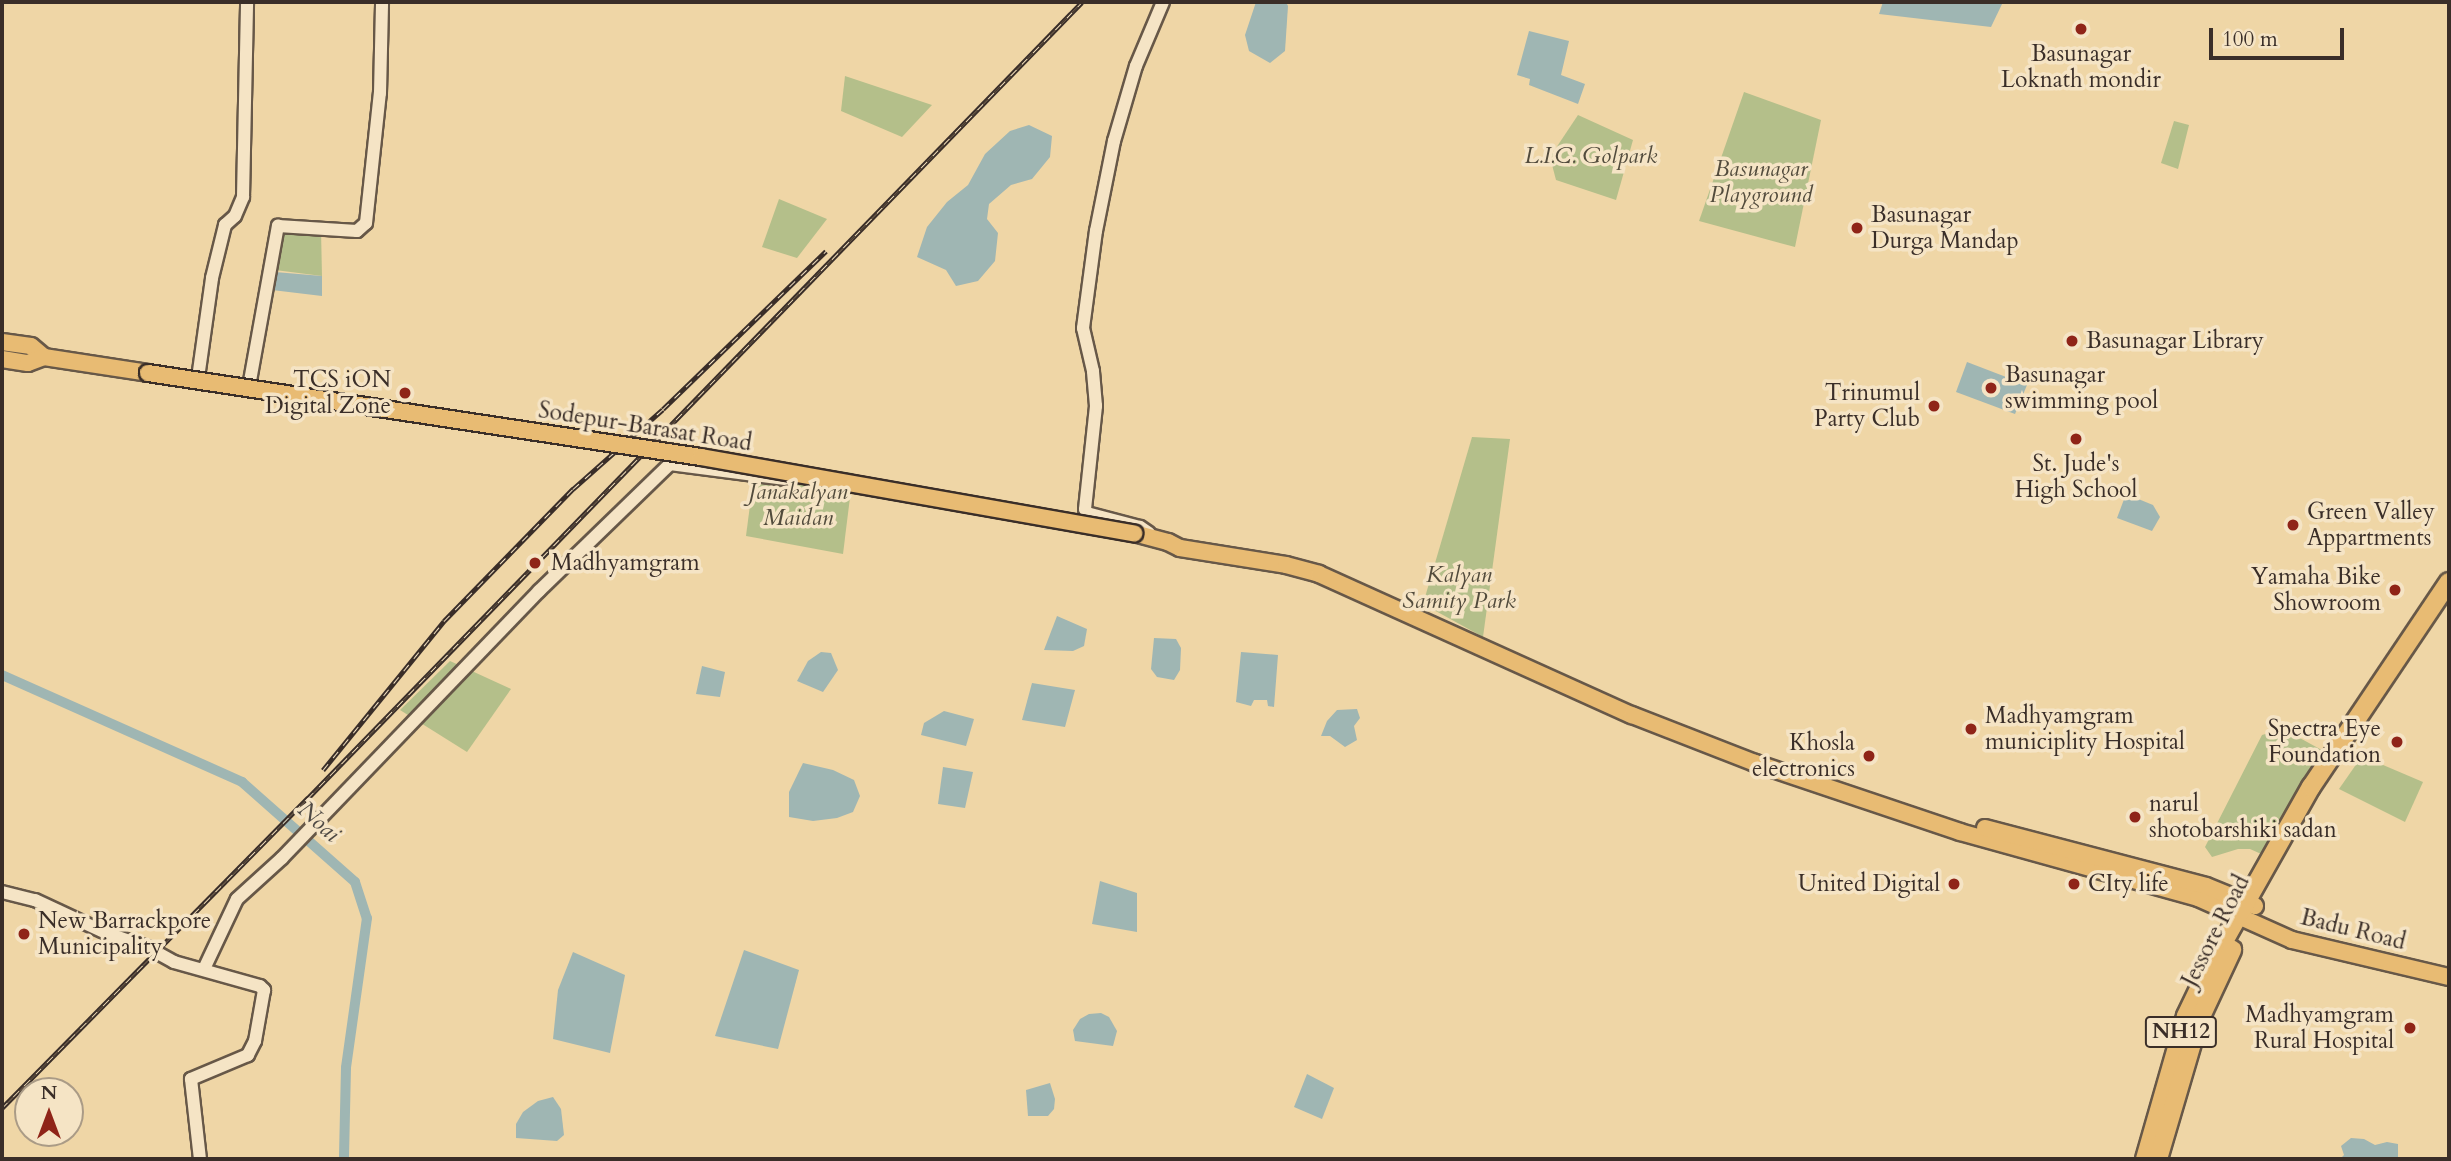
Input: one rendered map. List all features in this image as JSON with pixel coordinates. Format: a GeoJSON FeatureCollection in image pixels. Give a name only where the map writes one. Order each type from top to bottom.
{"type":"FeatureCollection","features":[{"type":"Feature","properties":{"kind":"highway","name":"NH12"},"geometry":{"type":"LineString","coordinates":[[2247,910],[2312,787],[2449,582]]}},
{"type":"Feature","properties":{"kind":"highway","name":"Jessore Road"},"geometry":{"type":"LineString","coordinates":[[2144,1159],[2186,1016],[2294,834],[2449,603]]}},
{"type":"Feature","properties":{"kind":"highway","name":"Jessore Road"},"geometry":{"type":"LineString","coordinates":[[2158,1159],[2198,1023],[2247,910]]}},
{"type":"Feature","properties":{"kind":"main road"},"geometry":{"type":"LineString","coordinates":[[2,342],[31,346],[44,357],[28,363],[2,359]]}},
{"type":"Feature","properties":{"kind":"main road","name":"Sodepur-Barasat Road"},"geometry":{"type":"LineString","coordinates":[[44,357],[701,457],[1163,540]]}},
{"type":"Feature","properties":{"kind":"main road","name":"Badu Road"},"geometry":{"type":"LineString","coordinates":[[1163,540],[1180,548],[1286,565],[1319,574],[1632,715],[1755,763],[1960,832],[2247,910],[2292,940],[2449,977]]}},
{"type":"Feature","properties":{"kind":"street"},"geometry":{"type":"LineString","coordinates":[[198,371],[212,278],[225,225],[235,216],[243,197],[247,2]]}},
{"type":"Feature","properties":{"kind":"street"},"geometry":{"type":"LineString","coordinates":[[250,381],[278,226],[357,232],[366,222],[380,93],[382,2]]}},
{"type":"Feature","properties":{"kind":"street"},"geometry":{"type":"LineString","coordinates":[[1163,2],[1136,66],[1114,141],[1096,230],[1083,328],[1093,370],[1096,406],[1085,509],[1087,513],[1140,527],[1163,540]]}},
{"type":"Feature","properties":{"kind":"street"},"geometry":{"type":"LineString","coordinates":[[204,969],[237,900],[282,858],[539,591],[670,464],[832,485],[1136,541],[1163,540]]}},
{"type":"Feature","properties":{"kind":"street"},"geometry":{"type":"LineString","coordinates":[[2,892],[36,900],[106,933],[148,947],[174,962],[260,986],[264,998],[255,1041],[247,1055],[191,1079],[200,1159]]}},
{"type":"Feature","properties":{"kind":"green space"},"geometry":{"type":"Polygon","coordinates":[[[845,76],[932,105],[902,137],[841,111],[845,76]]]}},
{"type":"Feature","properties":{"kind":"green space","name":"Basunagar Playground"},"geometry":{"type":"Polygon","coordinates":[[[1744,92],[1821,120],[1795,247],[1699,221],[1744,92]]]}},
{"type":"Feature","properties":{"kind":"green space","name":"L.I.C. Golpark"},"geometry":{"type":"Polygon","coordinates":[[[1578,115],[1633,140],[1616,200],[1556,180],[1550,157],[1578,115]]]}},
{"type":"Feature","properties":{"kind":"green space"},"geometry":{"type":"Polygon","coordinates":[[[2174,121],[2189,125],[2178,169],[2161,163],[2174,121]]]}},
{"type":"Feature","properties":{"kind":"green space"},"geometry":{"type":"Polygon","coordinates":[[[779,199],[827,219],[797,258],[762,247],[779,199]]]}},
{"type":"Feature","properties":{"kind":"green space"},"geometry":{"type":"Polygon","coordinates":[[[282,229],[321,230],[322,276],[275,270],[282,229]]]}},
{"type":"Feature","properties":{"kind":"green space","name":"Kalyan Samity Park"},"geometry":{"type":"Polygon","coordinates":[[[1472,437],[1510,439],[1483,637],[1423,604],[1472,437]]]}},
{"type":"Feature","properties":{"kind":"green space","name":"Janakalyan Maidan"},"geometry":{"type":"Polygon","coordinates":[[[756,459],[853,473],[843,554],[746,536],[756,459]]]}},
{"type":"Feature","properties":{"kind":"green space"},"geometry":{"type":"Polygon","coordinates":[[[450,661],[511,689],[467,752],[400,710],[450,661]]]}},
{"type":"Feature","properties":{"kind":"green space"},"geometry":{"type":"Polygon","coordinates":[[[2276,731],[2298,737],[2329,754],[2268,857],[2250,849],[2238,849],[2212,857],[2205,847],[2262,735],[2276,731]]]}},
{"type":"Feature","properties":{"kind":"green space"},"geometry":{"type":"Polygon","coordinates":[[[2362,756],[2423,782],[2405,822],[2339,789],[2362,756]]]}},
{"type":"Feature","properties":{"kind":"water"},"geometry":{"type":"Polygon","coordinates":[[[1256,2],[1286,2],[1288,6],[1285,51],[1270,63],[1249,51],[1245,35],[1256,2]]]}},
{"type":"Feature","properties":{"kind":"water"},"geometry":{"type":"Polygon","coordinates":[[[1883,2],[2003,2],[1991,27],[1879,14],[1883,2]]]}},
{"type":"Feature","properties":{"kind":"water"},"geometry":{"type":"Polygon","coordinates":[[[1529,31],[1569,41],[1561,75],[1585,84],[1578,104],[1529,85],[1530,79],[1517,75],[1529,31]]]}},
{"type":"Feature","properties":{"kind":"water"},"geometry":{"type":"Polygon","coordinates":[[[1029,125],[1052,136],[1050,157],[1032,179],[1011,185],[989,204],[987,219],[998,233],[995,261],[978,281],[956,286],[946,270],[917,257],[927,227],[947,202],[968,185],[985,154],[1010,131],[1029,125]]]}},
{"type":"Feature","properties":{"kind":"water"},"geometry":{"type":"Polygon","coordinates":[[[275,272],[322,276],[322,296],[272,290],[275,272]]]}},
{"type":"Feature","properties":{"kind":"water","name":"Basunagar swimming pool"},"geometry":{"type":"Polygon","coordinates":[[[1967,362],[2027,385],[2015,414],[1956,392],[1967,362]]]}},
{"type":"Feature","properties":{"kind":"water"},"geometry":{"type":"Polygon","coordinates":[[[2126,494],[2153,505],[2160,517],[2152,531],[2117,518],[2126,494]]]}},
{"type":"Feature","properties":{"kind":"water"},"geometry":{"type":"Polygon","coordinates":[[[1057,616],[1087,629],[1084,646],[1073,651],[1044,650],[1057,616]]]}},
{"type":"Feature","properties":{"kind":"water"},"geometry":{"type":"Polygon","coordinates":[[[1154,638],[1176,639],[1181,648],[1180,670],[1174,680],[1157,677],[1151,669],[1154,638]]]}},
{"type":"Feature","properties":{"kind":"water"},"geometry":{"type":"Polygon","coordinates":[[[821,652],[831,653],[838,670],[823,692],[797,681],[808,661],[821,652]]]}},
{"type":"Feature","properties":{"kind":"water"},"geometry":{"type":"Polygon","coordinates":[[[1241,652],[1278,655],[1274,707],[1268,706],[1267,700],[1254,700],[1251,706],[1236,702],[1241,652]]]}},
{"type":"Feature","properties":{"kind":"water"},"geometry":{"type":"Polygon","coordinates":[[[702,666],[725,672],[720,697],[696,694],[702,666]]]}},
{"type":"Feature","properties":{"kind":"water"},"geometry":{"type":"Polygon","coordinates":[[[1032,683],[1075,690],[1065,727],[1022,720],[1032,683]]]}},
{"type":"Feature","properties":{"kind":"water"},"geometry":{"type":"Polygon","coordinates":[[[1357,709],[1360,718],[1354,726],[1357,740],[1345,747],[1330,736],[1321,736],[1327,721],[1337,710],[1357,709]]]}},
{"type":"Feature","properties":{"kind":"water"},"geometry":{"type":"Polygon","coordinates":[[[944,711],[974,719],[966,746],[921,735],[924,723],[944,711]]]}},
{"type":"Feature","properties":{"kind":"water"},"geometry":{"type":"Polygon","coordinates":[[[803,763],[833,770],[854,780],[860,796],[853,812],[837,818],[813,821],[789,817],[789,792],[803,763]]]}},
{"type":"Feature","properties":{"kind":"water"},"geometry":{"type":"Polygon","coordinates":[[[943,767],[973,772],[965,808],[938,804],[943,767]]]}},
{"type":"Feature","properties":{"kind":"water"},"geometry":{"type":"Polygon","coordinates":[[[1100,881],[1137,893],[1137,932],[1092,924],[1100,881]]]}},
{"type":"Feature","properties":{"kind":"water"},"geometry":{"type":"Polygon","coordinates":[[[744,950],[799,970],[778,1049],[715,1036],[744,950]]]}},
{"type":"Feature","properties":{"kind":"water"},"geometry":{"type":"Polygon","coordinates":[[[573,952],[625,975],[610,1053],[553,1039],[558,990],[573,952]]]}},
{"type":"Feature","properties":{"kind":"water"},"geometry":{"type":"Polygon","coordinates":[[[1101,1013],[1109,1017],[1117,1031],[1113,1046],[1075,1041],[1073,1030],[1080,1019],[1089,1014],[1101,1013]]]}},
{"type":"Feature","properties":{"kind":"water"},"geometry":{"type":"Polygon","coordinates":[[[1307,1074],[1334,1088],[1322,1119],[1294,1107],[1307,1074]]]}},
{"type":"Feature","properties":{"kind":"water"},"geometry":{"type":"Polygon","coordinates":[[[1050,1083],[1055,1099],[1054,1109],[1048,1116],[1028,1116],[1026,1090],[1050,1083]]]}},
{"type":"Feature","properties":{"kind":"water"},"geometry":{"type":"Polygon","coordinates":[[[553,1097],[561,1109],[564,1135],[557,1141],[516,1138],[516,1124],[523,1112],[538,1101],[553,1097]]]}},
{"type":"Feature","properties":{"kind":"water"},"geometry":{"type":"Polygon","coordinates":[[[2351,1138],[2364,1139],[2375,1145],[2387,1142],[2398,1144],[2398,1159],[2340,1159],[2344,1155],[2341,1146],[2351,1138]]]}},
{"type":"Feature","properties":{"kind":"waterway","name":"Noai"},"geometry":{"type":"LineString","coordinates":[[2,675],[242,782],[355,882],[367,918],[346,1068],[344,1159]]}},
{"type":"Feature","properties":{"kind":"railway"},"geometry":{"type":"LineString","coordinates":[[2,1108],[308,798],[1082,2]]}},
{"type":"Feature","properties":{"kind":"railway"},"geometry":{"type":"LineString","coordinates":[[323,770],[444,621],[573,489],[663,409],[826,251]]}},
{"type":"Feature","properties":{"kind":"place","name":"Basunagar Loknath mondir"},"geometry":{"type":"Point","coordinates":[2081,29]}},
{"type":"Feature","properties":{"kind":"place","name":"Basunagar Durga Mandap"},"geometry":{"type":"Point","coordinates":[1857,228]}},
{"type":"Feature","properties":{"kind":"place","name":"Basunagar Library"},"geometry":{"type":"Point","coordinates":[2072,341]}},
{"type":"Feature","properties":{"kind":"place","name":"Basunagar swimming pool"},"geometry":{"type":"Point","coordinates":[1991,388]}},
{"type":"Feature","properties":{"kind":"place","name":"TCS iON Digital Zone"},"geometry":{"type":"Point","coordinates":[405,393]}},
{"type":"Feature","properties":{"kind":"place","name":"Trinumul Party Club"},"geometry":{"type":"Point","coordinates":[1934,406]}},
{"type":"Feature","properties":{"kind":"place","name":"St. Jude's High School"},"geometry":{"type":"Point","coordinates":[2076,439]}},
{"type":"Feature","properties":{"kind":"place","name":"Green Valley Appartments"},"geometry":{"type":"Point","coordinates":[2293,525]}},
{"type":"Feature","properties":{"kind":"place","name":"Madhyamgram"},"geometry":{"type":"Point","coordinates":[535,563]}},
{"type":"Feature","properties":{"kind":"place","name":"Yamaha Bike Showroom"},"geometry":{"type":"Point","coordinates":[2395,590]}},
{"type":"Feature","properties":{"kind":"place","name":"Madhyamgram municiplity Hospital"},"geometry":{"type":"Point","coordinates":[1971,729]}},
{"type":"Feature","properties":{"kind":"place","name":"Spectra Eye Foundation"},"geometry":{"type":"Point","coordinates":[2397,742]}},
{"type":"Feature","properties":{"kind":"place","name":"Khosla electronics"},"geometry":{"type":"Point","coordinates":[1869,756]}},
{"type":"Feature","properties":{"kind":"place","name":"narul shotobarshiki sadan"},"geometry":{"type":"Point","coordinates":[2135,817]}},
{"type":"Feature","properties":{"kind":"place","name":"United Digital"},"geometry":{"type":"Point","coordinates":[1954,884]}},
{"type":"Feature","properties":{"kind":"place","name":"CIty life"},"geometry":{"type":"Point","coordinates":[2074,884]}},
{"type":"Feature","properties":{"kind":"place","name":"New Barrackpore Municipality"},"geometry":{"type":"Point","coordinates":[24,934]}},
{"type":"Feature","properties":{"kind":"place","name":"Madhyamgram Rural Hospital"},"geometry":{"type":"Point","coordinates":[2410,1028]}}]}
